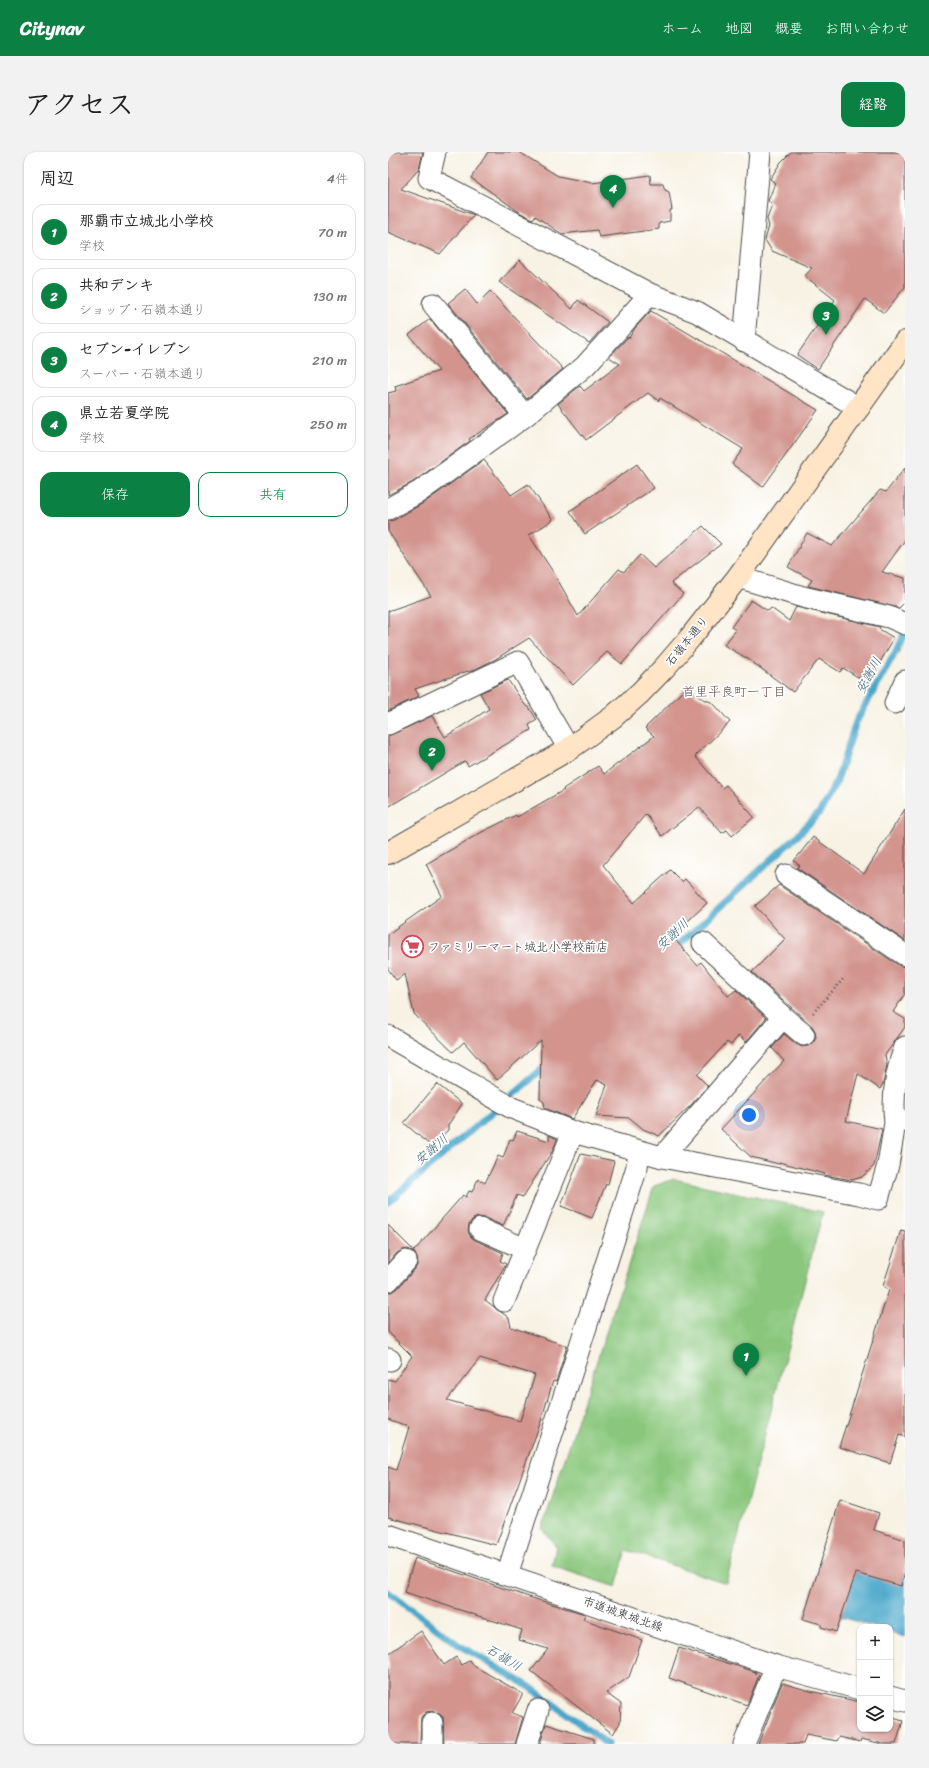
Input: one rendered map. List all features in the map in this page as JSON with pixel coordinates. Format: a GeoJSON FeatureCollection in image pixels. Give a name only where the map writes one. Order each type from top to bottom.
{"type":"FeatureCollection","features":[{"type":"Feature","properties":{"kind":"main road","name":"石嶺本通り"},"geometry":{"type":"LineString","coordinates":[[388,853],[570,749],[613,717],[645,688],[690,638],[738,577],[905,342]]}},
{"type":"Feature","properties":{"kind":"street"},"geometry":{"type":"LineString","coordinates":[[436,152],[429,178],[650,294],[697,312],[859,408]]}},
{"type":"Feature","properties":{"kind":"street"},"geometry":{"type":"LineString","coordinates":[[744,341],[760,152]]}},
{"type":"Feature","properties":{"kind":"street"},"geometry":{"type":"LineString","coordinates":[[388,509],[419,492],[525,416],[585,366],[650,294]]}},
{"type":"Feature","properties":{"kind":"street"},"geometry":{"type":"LineString","coordinates":[[433,304],[525,416]]}},
{"type":"Feature","properties":{"kind":"street"},"geometry":{"type":"LineString","coordinates":[[738,577],[803,597],[897,621]]}},
{"type":"Feature","properties":{"kind":"street"},"geometry":{"type":"LineString","coordinates":[[388,724],[518,662],[570,749]]}},
{"type":"Feature","properties":{"kind":"street"},"geometry":{"type":"LineString","coordinates":[[895,703],[905,681]]}},
{"type":"Feature","properties":{"kind":"street"},"geometry":{"type":"LineString","coordinates":[[786,875],[905,955]]}},
{"type":"Feature","properties":{"kind":"street"},"geometry":{"type":"LineString","coordinates":[[662,1157],[795,1027],[703,943]]}},
{"type":"Feature","properties":{"kind":"street"},"geometry":{"type":"LineString","coordinates":[[388,1036],[512,1108],[573,1132],[662,1157],[859,1194],[878,1199],[900,1122],[893,1104],[897,1069],[905,1047]]}},
{"type":"Feature","properties":{"kind":"street"},"geometry":{"type":"LineString","coordinates":[[504,1301],[573,1132]]}},
{"type":"Feature","properties":{"kind":"street"},"geometry":{"type":"LineString","coordinates":[[507,1576],[637,1167],[639,1151]]}},
{"type":"Feature","properties":{"kind":"street"},"geometry":{"type":"LineString","coordinates":[[480,1229],[525,1249]]}},
{"type":"Feature","properties":{"kind":"street"},"geometry":{"type":"LineString","coordinates":[[388,1281],[406,1262]]}},
{"type":"Feature","properties":{"kind":"street","name":"市道城東城北線"},"geometry":{"type":"LineString","coordinates":[[388,1535],[776,1666],[857,1688]]}},
{"type":"Feature","properties":{"kind":"street"},"geometry":{"type":"LineString","coordinates":[[744,1744],[776,1666]]}},
{"type":"Feature","properties":{"kind":"street"},"geometry":{"type":"LineString","coordinates":[[893,1698],[905,1701]]}},
{"type":"Feature","properties":{"kind":"street"},"geometry":{"type":"LineString","coordinates":[[527,1744],[538,1710]]}},
{"type":"Feature","properties":{"kind":"street"},"geometry":{"type":"LineString","coordinates":[[432,1723],[432,1744]]}},
{"type":"Feature","properties":{"kind":"path"},"geometry":{"type":"LineString","coordinates":[[795,1027],[845,977]]}},
{"type":"Feature","properties":{"kind":"green space"},"geometry":{"type":"Polygon","coordinates":[[[674,1179],[823,1212],[726,1583],[626,1550],[616,1587],[552,1566],[556,1546],[542,1529],[654,1186],[674,1179]]]}},
{"type":"Feature","properties":{"kind":"water"},"geometry":{"type":"Polygon","coordinates":[[[905,1572],[905,1637],[893,1633],[893,1624],[864,1624],[841,1617],[856,1573],[905,1572]]]}},
{"type":"Feature","properties":{"kind":"building"},"geometry":{"type":"Polygon","coordinates":[[[388,152],[423,152],[419,169],[401,189],[474,215],[440,254],[388,232],[388,152]]]}},
{"type":"Feature","properties":{"kind":"building"},"geometry":{"type":"Polygon","coordinates":[[[488,152],[519,152],[558,176],[592,183],[650,175],[651,184],[663,184],[665,190],[669,192],[672,210],[670,210],[670,221],[659,223],[659,229],[599,237],[597,230],[562,234],[535,216],[533,219],[521,213],[471,178],[488,152]]]}},
{"type":"Feature","properties":{"kind":"building"},"geometry":{"type":"Polygon","coordinates":[[[791,152],[905,152],[905,287],[884,313],[865,299],[818,369],[797,355],[835,300],[805,276],[812,268],[772,251],[765,240],[769,226],[767,219],[772,205],[768,201],[775,183],[770,179],[781,162],[791,152]]]}},
{"type":"Feature","properties":{"kind":"building"},"geometry":{"type":"Polygon","coordinates":[[[520,260],[572,309],[578,300],[608,322],[589,343],[499,282],[520,260]]]}},
{"type":"Feature","properties":{"kind":"building"},"geometry":{"type":"Polygon","coordinates":[[[465,289],[477,304],[490,291],[563,369],[527,399],[448,303],[465,289]]]}},
{"type":"Feature","properties":{"kind":"building"},"geometry":{"type":"Polygon","coordinates":[[[651,311],[818,410],[763,487],[732,464],[743,449],[660,398],[659,401],[648,393],[586,440],[558,404],[580,386],[584,391],[620,364],[609,357],[628,337],[629,338],[635,328],[651,311]]]}},
{"type":"Feature","properties":{"kind":"building"},"geometry":{"type":"Polygon","coordinates":[[[430,319],[508,414],[469,439],[470,441],[413,482],[388,495],[388,393],[396,391],[395,386],[439,371],[409,335],[430,319]]]}},
{"type":"Feature","properties":{"kind":"building"},"geometry":{"type":"Polygon","coordinates":[[[484,460],[511,495],[528,484],[553,520],[529,535],[555,575],[578,616],[619,569],[624,572],[640,555],[654,568],[703,526],[721,544],[671,583],[683,594],[622,664],[607,652],[573,685],[529,638],[494,660],[469,672],[468,671],[415,689],[419,696],[388,711],[388,611],[431,596],[388,531],[388,521],[394,520],[425,502],[484,460]]]}},
{"type":"Feature","properties":{"kind":"building"},"geometry":{"type":"Polygon","coordinates":[[[637,464],[654,488],[585,534],[570,511],[637,464]]]}},
{"type":"Feature","properties":{"kind":"building"},"geometry":{"type":"Polygon","coordinates":[[[905,468],[905,540],[882,572],[905,578],[905,602],[899,608],[808,586],[812,580],[788,567],[807,533],[832,546],[880,490],[886,492],[905,468]]]}},
{"type":"Feature","properties":{"kind":"building"},"geometry":{"type":"Polygon","coordinates":[[[751,600],[768,611],[771,608],[789,621],[796,607],[880,627],[879,629],[894,638],[868,683],[843,668],[840,672],[819,659],[793,692],[748,659],[724,645],[736,630],[731,627],[751,600]]]}},
{"type":"Feature","properties":{"kind":"building"},"geometry":{"type":"Polygon","coordinates":[[[508,680],[537,720],[529,725],[531,730],[468,766],[465,761],[388,807],[388,736],[432,716],[445,737],[489,709],[480,693],[508,680]]]}},
{"type":"Feature","properties":{"kind":"building"},"geometry":{"type":"Polygon","coordinates":[[[688,686],[697,696],[713,703],[730,722],[695,756],[722,788],[726,785],[754,817],[732,836],[727,830],[722,833],[699,807],[662,836],[646,814],[603,865],[634,903],[670,870],[682,882],[685,879],[707,903],[672,936],[697,965],[701,962],[728,996],[736,990],[766,1018],[746,1042],[739,1035],[731,1045],[727,1042],[697,1075],[708,1086],[659,1136],[643,1129],[630,1118],[596,1116],[607,1085],[597,1080],[572,1119],[545,1108],[544,1102],[540,1099],[541,1040],[497,1080],[464,1042],[453,1052],[414,1014],[405,974],[396,980],[388,969],[388,934],[442,896],[426,864],[482,832],[516,815],[517,817],[564,790],[563,789],[598,766],[604,774],[654,736],[645,728],[688,686]]]}},
{"type":"Feature","properties":{"kind":"building"},"geometry":{"type":"Polygon","coordinates":[[[905,809],[905,941],[797,868],[800,866],[794,861],[813,837],[864,874],[905,809]]]}},
{"type":"Feature","properties":{"kind":"building"},"geometry":{"type":"Polygon","coordinates":[[[779,885],[898,965],[905,967],[905,994],[893,1012],[905,1019],[905,1027],[885,1055],[887,1065],[883,1084],[880,1089],[858,1074],[846,1121],[882,1129],[874,1166],[862,1177],[852,1180],[824,1175],[825,1174],[779,1162],[779,1164],[751,1157],[721,1129],[784,1061],[772,1048],[784,1034],[802,1047],[813,1043],[816,1038],[815,1031],[812,1026],[752,972],[785,939],[755,906],[779,885]]]}},
{"type":"Feature","properties":{"kind":"building"},"geometry":{"type":"Polygon","coordinates":[[[437,1084],[462,1104],[448,1125],[448,1130],[431,1146],[404,1123],[437,1084]]]}},
{"type":"Feature","properties":{"kind":"building"},"geometry":{"type":"Polygon","coordinates":[[[517,1131],[549,1141],[549,1135],[557,1139],[553,1150],[523,1197],[517,1195],[503,1226],[485,1218],[478,1217],[473,1219],[469,1224],[468,1231],[470,1236],[475,1240],[503,1253],[500,1261],[506,1264],[485,1300],[509,1318],[511,1327],[567,1346],[556,1382],[553,1381],[541,1421],[496,1545],[388,1517],[388,1467],[396,1470],[409,1427],[388,1419],[388,1379],[395,1381],[412,1356],[388,1332],[388,1293],[397,1289],[415,1269],[418,1263],[414,1252],[408,1249],[397,1253],[388,1263],[388,1225],[414,1251],[463,1195],[466,1197],[469,1191],[472,1192],[478,1179],[485,1183],[498,1156],[503,1158],[510,1139],[513,1140],[517,1131]],[[480,1358],[447,1400],[520,1421],[535,1375],[480,1358]]]}},
{"type":"Feature","properties":{"kind":"building"},"geometry":{"type":"Polygon","coordinates":[[[581,1154],[614,1161],[608,1184],[606,1184],[592,1218],[561,1206],[581,1154]]]}},
{"type":"Feature","properties":{"kind":"building"},"geometry":{"type":"Polygon","coordinates":[[[901,1230],[905,1231],[905,1437],[899,1435],[890,1463],[839,1447],[889,1290],[883,1286],[901,1230]]]}},
{"type":"Feature","properties":{"kind":"building"},"geometry":{"type":"Polygon","coordinates":[[[840,1500],[879,1513],[874,1530],[905,1540],[905,1572],[901,1586],[856,1573],[836,1632],[821,1627],[821,1624],[803,1619],[840,1500]]]}},
{"type":"Feature","properties":{"kind":"building"},"geometry":{"type":"Polygon","coordinates":[[[415,1558],[532,1598],[585,1614],[583,1619],[642,1640],[629,1677],[606,1693],[621,1704],[620,1723],[613,1734],[531,1671],[548,1649],[519,1640],[522,1630],[404,1592],[415,1558]]]}},
{"type":"Feature","properties":{"kind":"building"},"geometry":{"type":"Polygon","coordinates":[[[421,1631],[444,1665],[456,1657],[462,1665],[470,1660],[474,1666],[523,1694],[512,1713],[523,1717],[515,1744],[444,1744],[443,1717],[432,1711],[426,1712],[421,1717],[420,1744],[388,1744],[388,1654],[421,1631]]]}},
{"type":"Feature","properties":{"kind":"building"},"geometry":{"type":"Polygon","coordinates":[[[679,1648],[756,1672],[755,1674],[759,1675],[747,1705],[669,1678],[679,1648]]]}},
{"type":"Feature","properties":{"kind":"building"},"geometry":{"type":"Polygon","coordinates":[[[782,1683],[857,1701],[857,1732],[893,1732],[893,1718],[903,1721],[896,1744],[883,1744],[861,1739],[860,1742],[839,1737],[837,1741],[806,1735],[803,1744],[758,1744],[782,1683]]]}},
{"type":"Feature","properties":{"kind":"building"},"geometry":{"type":"Polygon","coordinates":[[[546,1724],[594,1739],[594,1744],[540,1744],[546,1724]]]}},
{"type":"Feature","properties":{"kind":"waterway","name":"安謝川"},"geometry":{"type":"LineString","coordinates":[[673,950],[797,836],[820,812],[837,780],[856,722],[895,653],[905,632]]}},
{"type":"Feature","properties":{"kind":"waterway","name":"安謝川"},"geometry":{"type":"LineString","coordinates":[[388,1202],[547,1065]]}},
{"type":"Feature","properties":{"kind":"waterway","name":"石嶺川"},"geometry":{"type":"LineString","coordinates":[[388,1592],[457,1644],[530,1687],[607,1744]]}},
{"type":"Feature","properties":{"kind":"place","name":"県立若夏学院"},"geometry":{"type":"Point","coordinates":[613,208]}},
{"type":"Feature","properties":{"kind":"place","name":"セブン-イレブン"},"geometry":{"type":"Point","coordinates":[826,335]}},
{"type":"Feature","properties":{"kind":"place","name":"共和デンキ"},"geometry":{"type":"Point","coordinates":[432,771]}},
{"type":"Feature","properties":{"kind":"place","name":"ファミリーマート城北小学校前店"},"geometry":{"type":"Point","coordinates":[412,947]}},
{"type":"Feature","properties":{"kind":"place","name":"那覇市立城北小学校"},"geometry":{"type":"Point","coordinates":[746,1376]}},
{"type":"Feature","properties":{"kind":"district","name":"首里平良町一丁目"},"geometry":{"type":"Point","coordinates":[734,691]}}]}
